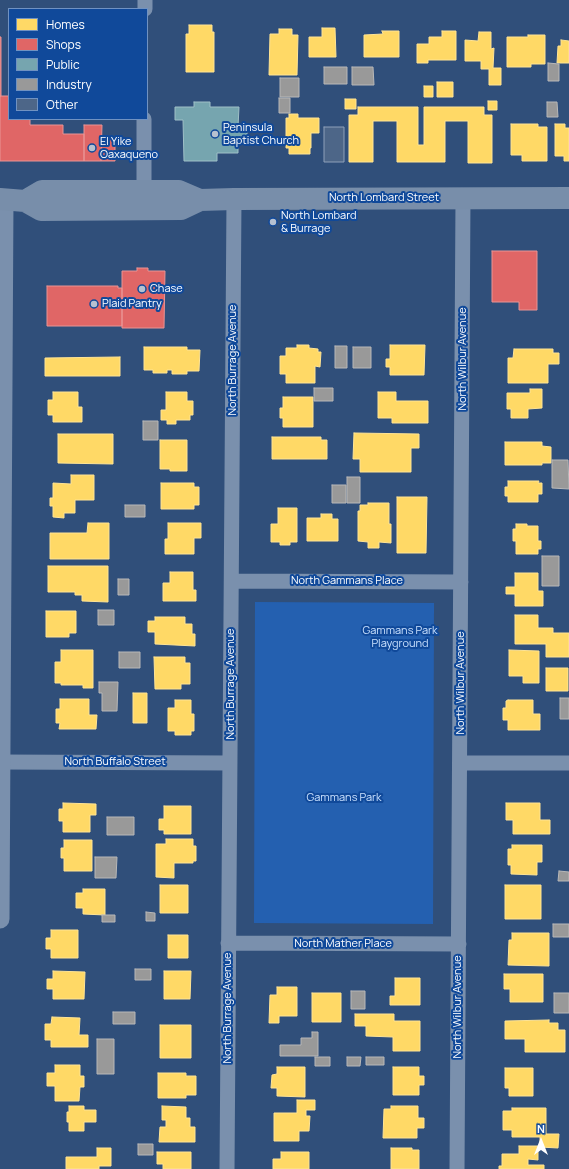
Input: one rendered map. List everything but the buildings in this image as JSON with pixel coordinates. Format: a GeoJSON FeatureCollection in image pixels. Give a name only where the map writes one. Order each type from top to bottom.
{"type":"FeatureCollection","features":[{"type":"Feature","properties":{"kind":"main road","name":"North Lombard Street"},"geometry":{"type":"LineString","coordinates":[[10,200],[42,191],[179,191],[200,200]]}},
{"type":"Feature","properties":{"kind":"main road","name":"North Lombard Street"},"geometry":{"type":"LineString","coordinates":[[10,200],[42,210],[56,210],[181,209],[200,200],[234,199],[569,198]]}},
{"type":"Feature","properties":{"kind":"street"},"geometry":{"type":"LineString","coordinates":[[144,120],[144,191]]}},
{"type":"Feature","properties":{"kind":"street","name":"North Wilbur Avenue"},"geometry":{"type":"LineString","coordinates":[[457,1169],[461,763],[463,198]]}},
{"type":"Feature","properties":{"kind":"street","name":"North Burrage Avenue"},"geometry":{"type":"LineString","coordinates":[[227,1169],[234,199]]}},
{"type":"Feature","properties":{"kind":"street"},"geometry":{"type":"LineString","coordinates":[[0,919],[0,762],[10,200]]}},
{"type":"Feature","properties":{"kind":"street","name":"North Gammans Place"},"geometry":{"type":"LineString","coordinates":[[232,581],[461,582]]}},
{"type":"Feature","properties":{"kind":"street","name":"North Buffalo Street"},"geometry":{"type":"LineString","coordinates":[[0,762],[230,763]]}},
{"type":"Feature","properties":{"kind":"street"},"geometry":{"type":"LineString","coordinates":[[461,763],[569,763]]}},
{"type":"Feature","properties":{"kind":"street","name":"North Mather Place"},"geometry":{"type":"LineString","coordinates":[[228,943],[459,944]]}},
{"type":"Feature","properties":{"kind":"green space","name":"Gammans Park"},"geometry":{"type":"Polygon","coordinates":[[[255,602],[434,603],[433,924],[254,923],[255,602]]]}},
{"type":"Feature","properties":{"kind":"place","name":"Peninsula Baptist Church"},"geometry":{"type":"Point","coordinates":[215,134]}},
{"type":"Feature","properties":{"kind":"place","name":"El Yike Oaxaqueno"},"geometry":{"type":"Point","coordinates":[92,148]}},
{"type":"Feature","properties":{"kind":"place","name":"North Lombard & Burrage"},"geometry":{"type":"Point","coordinates":[273,222]}},
{"type":"Feature","properties":{"kind":"place","name":"Chase"},"geometry":{"type":"Point","coordinates":[142,289]}},
{"type":"Feature","properties":{"kind":"place","name":"Plaid Pantry"},"geometry":{"type":"Point","coordinates":[94,304]}},
{"type":"Feature","properties":{"kind":"park label","name":"Gammans Park Playground"},"geometry":{"type":"Point","coordinates":[400,637]}}]}
